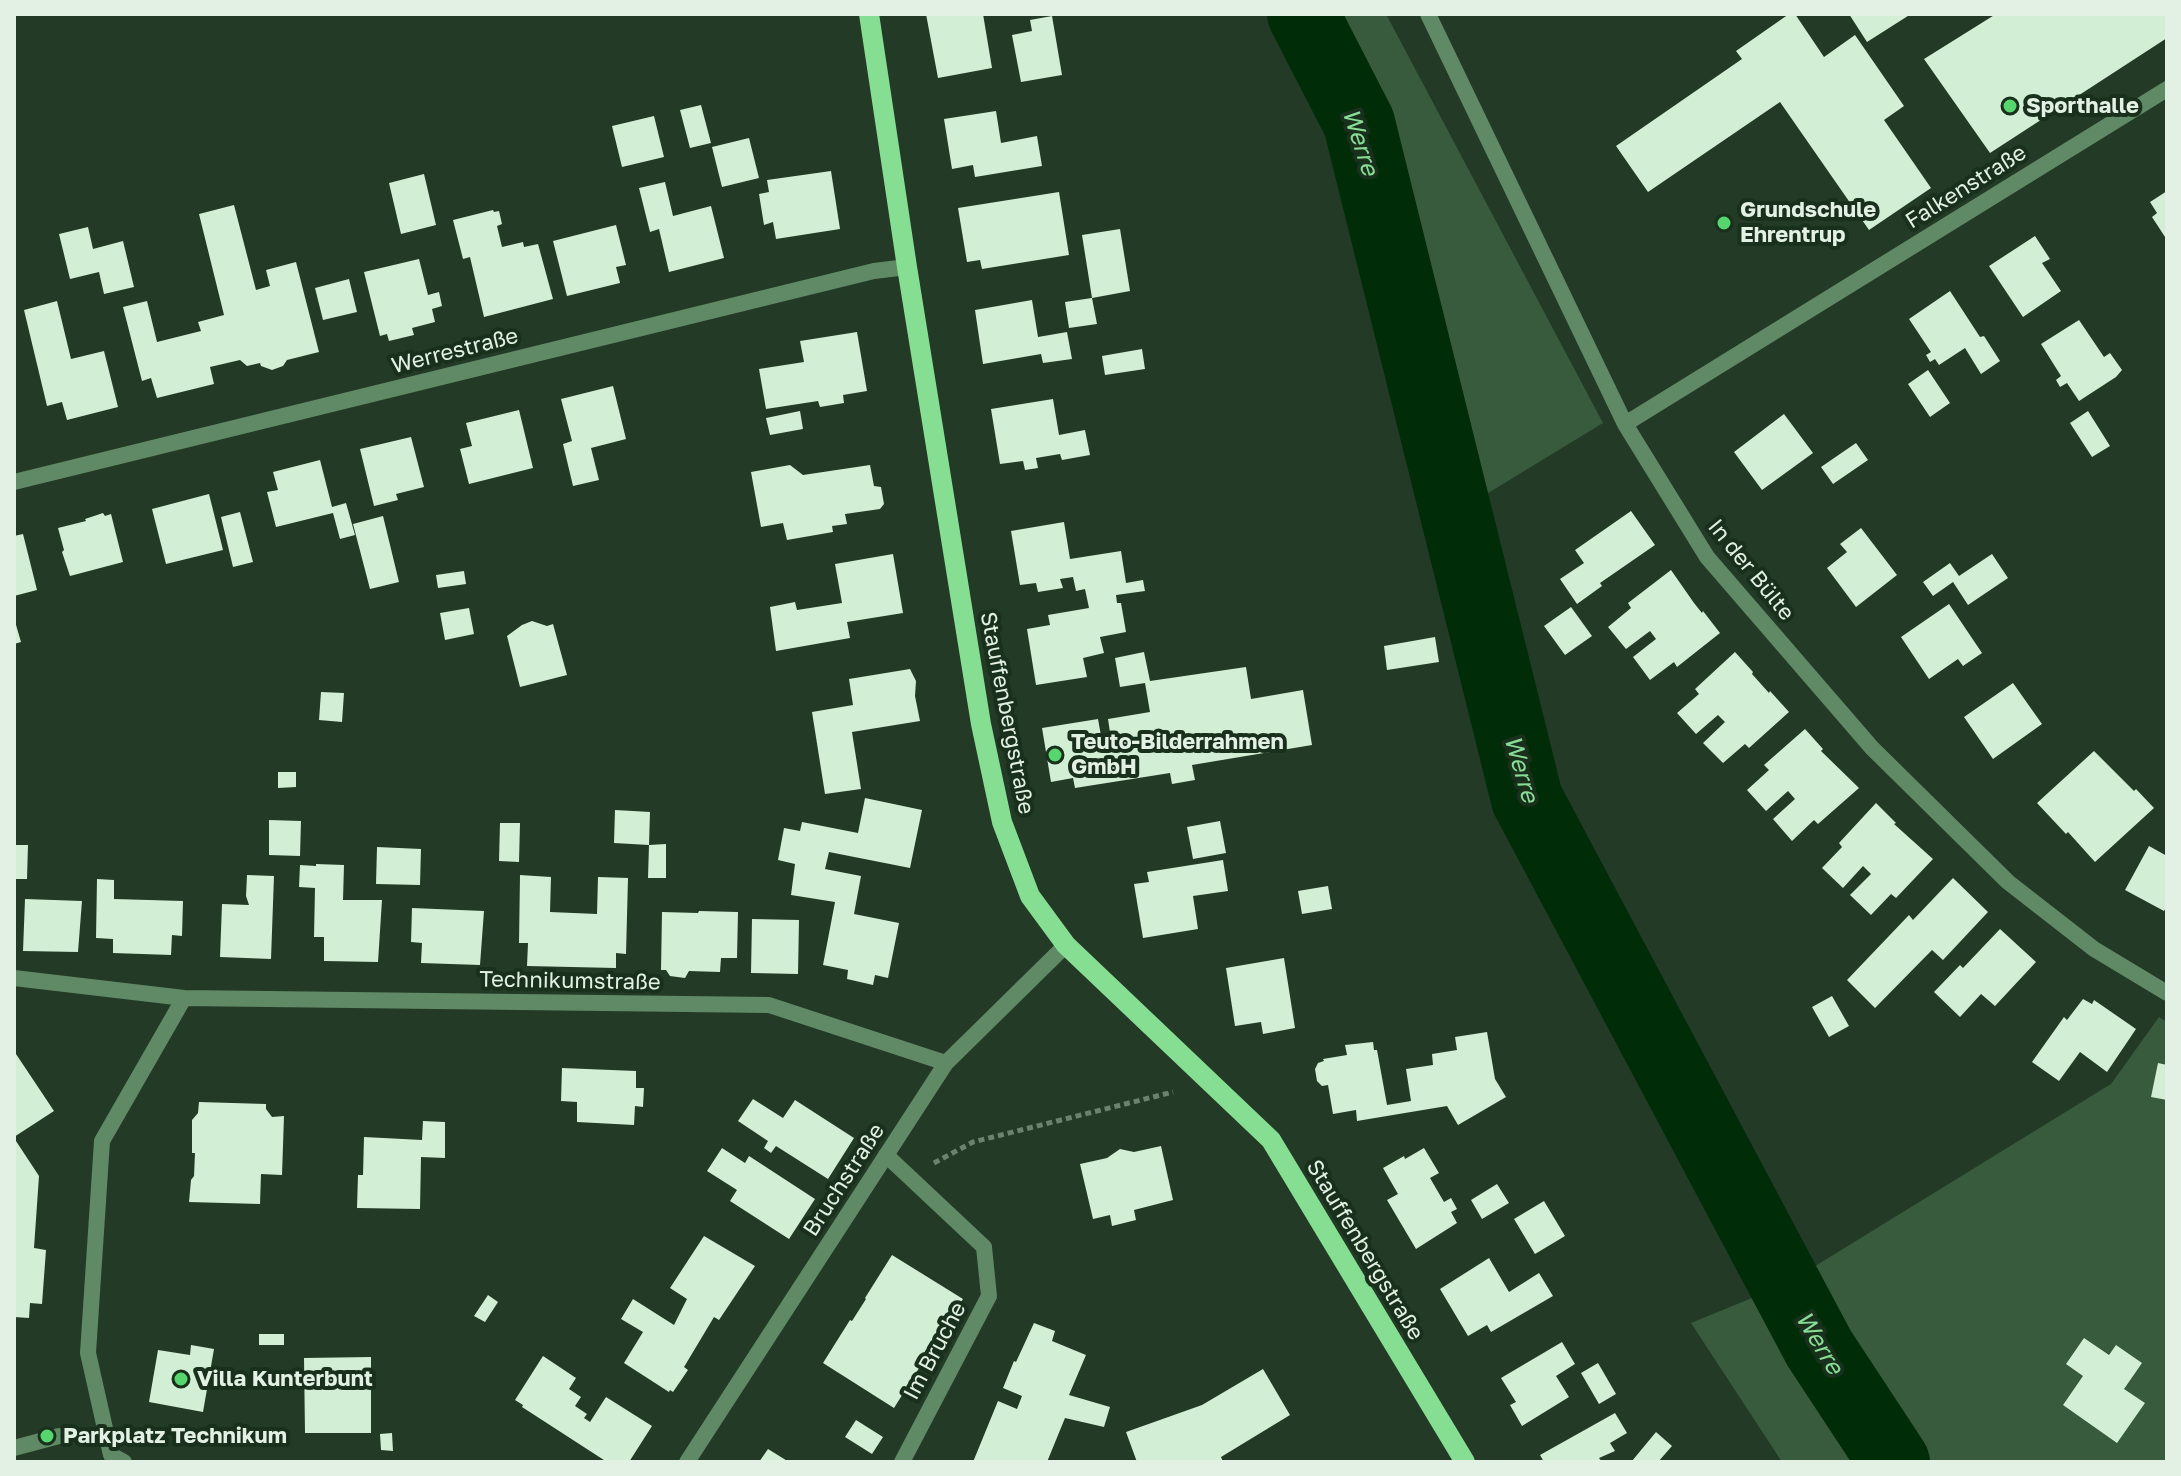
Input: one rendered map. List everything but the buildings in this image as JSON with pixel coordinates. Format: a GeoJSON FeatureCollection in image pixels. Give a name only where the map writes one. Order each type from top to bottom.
{"type":"FeatureCollection","features":[{"type":"Feature","properties":{"kind":"main road","name":"Stauffenbergstraße"},"geometry":{"type":"LineString","coordinates":[[869,14],[981,724],[1002,822],[1030,896],[1066,945],[1271,1140],[1465,1462]]}},
{"type":"Feature","properties":{"kind":"street","name":"In der Bülte"},"geometry":{"type":"LineString","coordinates":[[1428,14],[1625,424],[1707,557],[1872,748],[2008,882],[2094,949],[2167,993]]}},
{"type":"Feature","properties":{"kind":"street","name":"Falkenstraße"},"geometry":{"type":"LineString","coordinates":[[1625,424],[2167,89]]}},
{"type":"Feature","properties":{"kind":"street","name":"Werrestraße"},"geometry":{"type":"LineString","coordinates":[[14,482],[874,271],[907,267]]}},
{"type":"Feature","properties":{"kind":"street","name":"Bruchstraße"},"geometry":{"type":"LineString","coordinates":[[687,1462],[946,1063],[1066,945]]}},
{"type":"Feature","properties":{"kind":"street","name":"Technikumstraße"},"geometry":{"type":"LineString","coordinates":[[14,978],[184,998],[769,1005],[946,1063]]}},
{"type":"Feature","properties":{"kind":"street"},"geometry":{"type":"LineString","coordinates":[[124,1462],[111,1455],[88,1353],[102,1141],[184,998]]}},
{"type":"Feature","properties":{"kind":"street","name":"Im Bruche"},"geometry":{"type":"LineString","coordinates":[[886,1155],[984,1247],[989,1296],[902,1462]]}},
{"type":"Feature","properties":{"kind":"street"},"geometry":{"type":"LineString","coordinates":[[14,1448],[59,1436]]}},
{"type":"Feature","properties":{"kind":"path"},"geometry":{"type":"LineString","coordinates":[[909,1177],[973,1142],[1173,1092]]}},
{"type":"Feature","properties":{"kind":"green space"},"geometry":{"type":"Polygon","coordinates":[[[1277,14],[1386,14],[1603,423],[1457,512],[1356,126],[1277,14]]]}},
{"type":"Feature","properties":{"kind":"green space"},"geometry":{"type":"Polygon","coordinates":[[[2159,1017],[2167,1022],[2167,1462],[1782,1462],[1691,1323],[1786,1284],[2111,1084],[2159,1017]]]}},
{"type":"Feature","properties":{"kind":"waterway","name":"Werre"},"geometry":{"type":"LineString","coordinates":[[1303,14],[1359,123],[1527,799],[1819,1348],[1894,1462]]}},
{"type":"Feature","properties":{"kind":"place","name":"Sporthalle"},"geometry":{"type":"Point","coordinates":[2010,106]}},
{"type":"Feature","properties":{"kind":"place","name":"Grundschule Ehrentrup"},"geometry":{"type":"Point","coordinates":[1724,223]}},
{"type":"Feature","properties":{"kind":"place","name":"Teuto-Bilderrahmen GmbH"},"geometry":{"type":"Point","coordinates":[1055,755]}},
{"type":"Feature","properties":{"kind":"place","name":"Villa Kunterbunt"},"geometry":{"type":"Point","coordinates":[181,1379]}},
{"type":"Feature","properties":{"kind":"place","name":"Parkplatz Technikum"},"geometry":{"type":"Point","coordinates":[47,1436]}}]}
